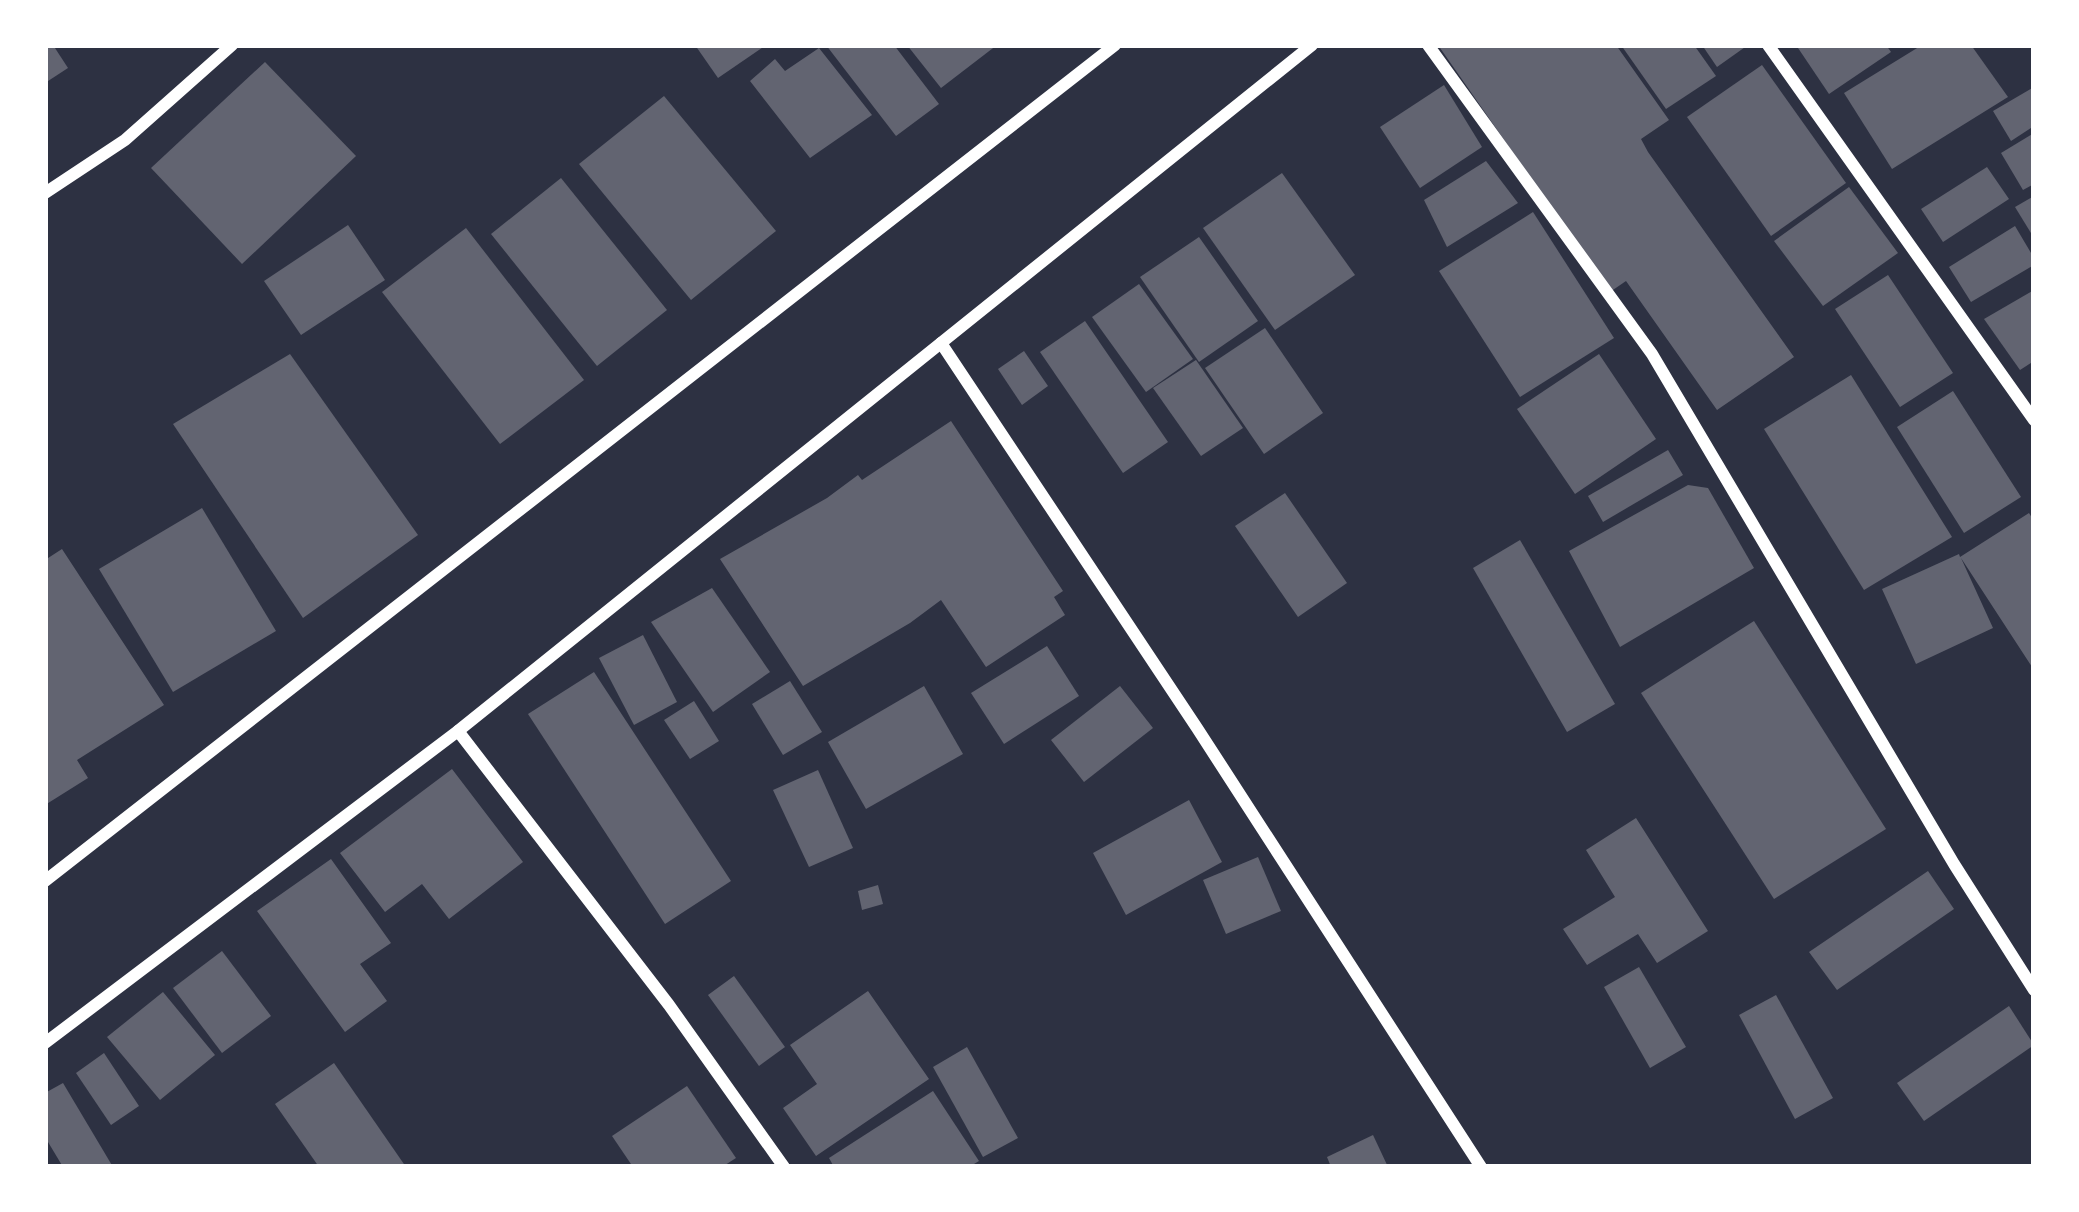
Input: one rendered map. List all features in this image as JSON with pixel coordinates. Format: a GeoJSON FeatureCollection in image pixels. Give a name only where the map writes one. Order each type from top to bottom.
{"type":"FeatureCollection","features":[{"type":"Feature","properties":{"kind":"street"},"geometry":{"type":"LineString","coordinates":[[45,193],[124,140],[232,45]]}},
{"type":"Feature","properties":{"kind":"street"},"geometry":{"type":"LineString","coordinates":[[45,880],[1115,45]]}},
{"type":"Feature","properties":{"kind":"street"},"geometry":{"type":"LineString","coordinates":[[45,1043],[458,731],[1312,45]]}},
{"type":"Feature","properties":{"kind":"street"},"geometry":{"type":"LineString","coordinates":[[1428,45],[1652,354],[1954,864],[2034,990]]}},
{"type":"Feature","properties":{"kind":"street"},"geometry":{"type":"LineString","coordinates":[[1768,45],[2034,420]]}},
{"type":"Feature","properties":{"kind":"street"},"geometry":{"type":"LineString","coordinates":[[940,343],[1184,708],[1481,1167]]}},
{"type":"Feature","properties":{"kind":"street"},"geometry":{"type":"LineString","coordinates":[[458,731],[669,1005],[784,1167]]}},
{"type":"Feature","properties":{"kind":"building"},"geometry":{"type":"Polygon","coordinates":[[[45,45],[53,45],[68,68],[45,83],[45,45]]]}},
{"type":"Feature","properties":{"kind":"building"},"geometry":{"type":"Polygon","coordinates":[[[695,45],[766,45],[718,78],[695,45]]]}},
{"type":"Feature","properties":{"kind":"building"},"geometry":{"type":"Polygon","coordinates":[[[826,45],[894,45],[939,104],[896,136],[826,45]]]}},
{"type":"Feature","properties":{"kind":"building"},"geometry":{"type":"Polygon","coordinates":[[[907,45],[997,45],[941,88],[907,45]]]}},
{"type":"Feature","properties":{"kind":"building"},"geometry":{"type":"Polygon","coordinates":[[[1438,45],[1616,45],[1669,120],[1641,139],[1648,152],[1794,357],[1717,410],[1626,281],[1610,292],[1438,45]]]}},
{"type":"Feature","properties":{"kind":"building"},"geometry":{"type":"Polygon","coordinates":[[[1621,45],[1694,45],[1716,76],[1666,109],[1621,45]]]}},
{"type":"Feature","properties":{"kind":"building"},"geometry":{"type":"Polygon","coordinates":[[[1702,45],[1748,45],[1717,67],[1702,45]]]}},
{"type":"Feature","properties":{"kind":"building"},"geometry":{"type":"Polygon","coordinates":[[[1796,45],[1886,45],[1891,52],[1829,94],[1796,45]]]}},
{"type":"Feature","properties":{"kind":"building"},"geometry":{"type":"Polygon","coordinates":[[[1922,45],[1971,45],[2008,97],[1892,169],[1844,93],[1922,45]]]}},
{"type":"Feature","properties":{"kind":"building"},"geometry":{"type":"Polygon","coordinates":[[[819,48],[872,115],[810,158],[750,81],[775,59],[785,71],[819,48]]]}},
{"type":"Feature","properties":{"kind":"building"},"geometry":{"type":"Polygon","coordinates":[[[265,62],[356,156],[242,264],[151,168],[265,62]]]}},
{"type":"Feature","properties":{"kind":"building"},"geometry":{"type":"Polygon","coordinates":[[[1762,65],[1846,183],[1771,236],[1687,117],[1762,65]]]}},
{"type":"Feature","properties":{"kind":"building"},"geometry":{"type":"Polygon","coordinates":[[[1444,85],[1482,147],[1420,188],[1380,127],[1444,85]]]}},
{"type":"Feature","properties":{"kind":"building"},"geometry":{"type":"Polygon","coordinates":[[[2034,87],[2034,126],[2011,141],[1993,111],[2034,87]]]}},
{"type":"Feature","properties":{"kind":"building"},"geometry":{"type":"Polygon","coordinates":[[[664,96],[776,231],[691,300],[579,164],[664,96]]]}},
{"type":"Feature","properties":{"kind":"building"},"geometry":{"type":"Polygon","coordinates":[[[2034,133],[2034,184],[2023,190],[2001,153],[2034,133]]]}},
{"type":"Feature","properties":{"kind":"building"},"geometry":{"type":"Polygon","coordinates":[[[1486,161],[1518,203],[1447,247],[1424,200],[1486,161]]]}},
{"type":"Feature","properties":{"kind":"building"},"geometry":{"type":"Polygon","coordinates":[[[1987,167],[2009,199],[1943,242],[1921,209],[1987,167]]]}},
{"type":"Feature","properties":{"kind":"building"},"geometry":{"type":"Polygon","coordinates":[[[1282,173],[1355,275],[1275,330],[1203,228],[1282,173]]]}},
{"type":"Feature","properties":{"kind":"building"},"geometry":{"type":"Polygon","coordinates":[[[561,178],[667,310],[597,366],[491,234],[561,178]]]}},
{"type":"Feature","properties":{"kind":"building"},"geometry":{"type":"Polygon","coordinates":[[[1849,187],[1898,253],[1823,306],[1774,241],[1849,187]]]}},
{"type":"Feature","properties":{"kind":"building"},"geometry":{"type":"Polygon","coordinates":[[[2034,196],[2034,238],[2015,207],[2034,196]]]}},
{"type":"Feature","properties":{"kind":"building"},"geometry":{"type":"Polygon","coordinates":[[[1533,212],[1614,338],[1520,397],[1439,271],[1533,212]]]}},
{"type":"Feature","properties":{"kind":"building"},"geometry":{"type":"Polygon","coordinates":[[[348,225],[385,280],[301,335],[264,281],[348,225]]]}},
{"type":"Feature","properties":{"kind":"building"},"geometry":{"type":"Polygon","coordinates":[[[2015,226],[2034,265],[1971,302],[1949,267],[2015,226]]]}},
{"type":"Feature","properties":{"kind":"building"},"geometry":{"type":"Polygon","coordinates":[[[466,228],[584,380],[500,444],[382,292],[466,228]]]}},
{"type":"Feature","properties":{"kind":"building"},"geometry":{"type":"Polygon","coordinates":[[[1199,237],[1258,321],[1199,362],[1140,277],[1199,237]]]}},
{"type":"Feature","properties":{"kind":"building"},"geometry":{"type":"Polygon","coordinates":[[[1888,275],[1953,373],[1900,407],[1835,309],[1888,275]]]}},
{"type":"Feature","properties":{"kind":"building"},"geometry":{"type":"Polygon","coordinates":[[[1139,284],[1193,359],[1146,392],[1092,317],[1139,284]]]}},
{"type":"Feature","properties":{"kind":"building"},"geometry":{"type":"Polygon","coordinates":[[[2034,290],[2034,361],[2020,370],[1984,319],[2034,290]]]}},
{"type":"Feature","properties":{"kind":"building"},"geometry":{"type":"Polygon","coordinates":[[[1085,321],[1168,442],[1123,473],[1040,352],[1085,321]]]}},
{"type":"Feature","properties":{"kind":"building"},"geometry":{"type":"Polygon","coordinates":[[[1265,328],[1323,413],[1264,454],[1205,368],[1265,328]]]}},
{"type":"Feature","properties":{"kind":"building"},"geometry":{"type":"Polygon","coordinates":[[[1024,351],[1048,386],[1022,405],[998,369],[1024,351]]]}},
{"type":"Feature","properties":{"kind":"building"},"geometry":{"type":"Polygon","coordinates":[[[290,354],[418,535],[303,618],[173,424],[290,354]]]}},
{"type":"Feature","properties":{"kind":"building"},"geometry":{"type":"Polygon","coordinates":[[[1599,354],[1656,439],[1575,494],[1517,409],[1599,354]]]}},
{"type":"Feature","properties":{"kind":"building"},"geometry":{"type":"Polygon","coordinates":[[[1196,360],[1243,428],[1201,456],[1153,388],[1196,360]]]}},
{"type":"Feature","properties":{"kind":"building"},"geometry":{"type":"Polygon","coordinates":[[[1851,375],[1952,537],[1864,590],[1764,429],[1851,375]]]}},
{"type":"Feature","properties":{"kind":"building"},"geometry":{"type":"Polygon","coordinates":[[[1953,391],[2021,497],[1964,533],[1897,427],[1953,391]]]}},
{"type":"Feature","properties":{"kind":"building"},"geometry":{"type":"Polygon","coordinates":[[[951,421],[1063,591],[1054,597],[1065,615],[986,667],[941,600],[803,686],[720,559],[858,475],[862,480],[951,421]]]}},
{"type":"Feature","properties":{"kind":"building"},"geometry":{"type":"Polygon","coordinates":[[[1668,450],[1683,475],[1603,522],[1588,496],[1668,450]]]}},
{"type":"Feature","properties":{"kind":"building"},"geometry":{"type":"Polygon","coordinates":[[[1688,485],[1708,488],[1754,568],[1620,647],[1569,551],[1688,485]]]}},
{"type":"Feature","properties":{"kind":"building"},"geometry":{"type":"Polygon","coordinates":[[[1285,493],[1347,583],[1298,617],[1235,526],[1285,493]]]}},
{"type":"Feature","properties":{"kind":"building"},"geometry":{"type":"Polygon","coordinates":[[[202,508],[276,631],[173,692],[99,569],[202,508]]]}},
{"type":"Feature","properties":{"kind":"building"},"geometry":{"type":"Polygon","coordinates":[[[2029,513],[2034,521],[2034,670],[1961,558],[1993,628],[1916,664],[1882,589],[1960,557],[2029,513]]]}},
{"type":"Feature","properties":{"kind":"building"},"geometry":{"type":"Polygon","coordinates":[[[1520,540],[1615,704],[1567,732],[1473,568],[1520,540]]]}},
{"type":"Feature","properties":{"kind":"building"},"geometry":{"type":"Polygon","coordinates":[[[62,549],[164,705],[77,760],[88,778],[45,805],[45,560],[62,549]]]}},
{"type":"Feature","properties":{"kind":"building"},"geometry":{"type":"Polygon","coordinates":[[[712,588],[770,672],[713,712],[651,622],[712,588]]]}},
{"type":"Feature","properties":{"kind":"building"},"geometry":{"type":"Polygon","coordinates":[[[1754,621],[1886,829],[1774,899],[1641,693],[1754,621]]]}},
{"type":"Feature","properties":{"kind":"building"},"geometry":{"type":"Polygon","coordinates":[[[643,635],[677,702],[634,725],[599,658],[643,635]]]}},
{"type":"Feature","properties":{"kind":"building"},"geometry":{"type":"Polygon","coordinates":[[[1047,646],[1079,696],[1004,744],[971,693],[1047,646]]]}},
{"type":"Feature","properties":{"kind":"building"},"geometry":{"type":"Polygon","coordinates":[[[594,672],[731,881],[665,924],[528,714],[594,672]]]}},
{"type":"Feature","properties":{"kind":"building"},"geometry":{"type":"Polygon","coordinates":[[[790,681],[822,732],[783,755],[752,704],[790,681]]]}},
{"type":"Feature","properties":{"kind":"building"},"geometry":{"type":"Polygon","coordinates":[[[924,686],[963,754],[866,809],[828,742],[924,686]]]}},
{"type":"Feature","properties":{"kind":"building"},"geometry":{"type":"Polygon","coordinates":[[[1120,686],[1153,728],[1084,782],[1051,740],[1120,686]]]}},
{"type":"Feature","properties":{"kind":"building"},"geometry":{"type":"Polygon","coordinates":[[[694,701],[719,741],[690,759],[664,720],[694,701]]]}},
{"type":"Feature","properties":{"kind":"building"},"geometry":{"type":"Polygon","coordinates":[[[452,769],[523,862],[449,919],[422,884],[385,912],[340,853],[452,769]]]}},
{"type":"Feature","properties":{"kind":"building"},"geometry":{"type":"Polygon","coordinates":[[[818,770],[853,848],[809,867],[773,790],[818,770]]]}},
{"type":"Feature","properties":{"kind":"building"},"geometry":{"type":"Polygon","coordinates":[[[1189,800],[1222,862],[1126,915],[1093,853],[1189,800]]]}},
{"type":"Feature","properties":{"kind":"building"},"geometry":{"type":"Polygon","coordinates":[[[1636,818],[1708,931],[1657,963],[1638,934],[1587,965],[1563,929],[1615,897],[1586,850],[1636,818]]]}},
{"type":"Feature","properties":{"kind":"building"},"geometry":{"type":"Polygon","coordinates":[[[1258,857],[1281,911],[1226,934],[1203,880],[1258,857]]]}},
{"type":"Feature","properties":{"kind":"building"},"geometry":{"type":"Polygon","coordinates":[[[331,859],[391,943],[360,964],[387,1001],[345,1032],[257,911],[331,859]]]}},
{"type":"Feature","properties":{"kind":"building"},"geometry":{"type":"Polygon","coordinates":[[[1928,871],[1954,909],[1837,990],[1809,952],[1928,871]]]}},
{"type":"Feature","properties":{"kind":"building"},"geometry":{"type":"Polygon","coordinates":[[[878,885],[883,904],[862,910],[858,891],[878,885]]]}},
{"type":"Feature","properties":{"kind":"building"},"geometry":{"type":"Polygon","coordinates":[[[222,951],[271,1016],[222,1053],[173,988],[222,951]]]}},
{"type":"Feature","properties":{"kind":"building"},"geometry":{"type":"Polygon","coordinates":[[[1639,967],[1686,1047],[1650,1068],[1604,987],[1639,967]]]}},
{"type":"Feature","properties":{"kind":"building"},"geometry":{"type":"Polygon","coordinates":[[[734,976],[785,1047],[759,1066],[708,995],[734,976]]]}},
{"type":"Feature","properties":{"kind":"building"},"geometry":{"type":"Polygon","coordinates":[[[868,991],[929,1079],[816,1156],[783,1108],[817,1084],[790,1045],[868,991]]]}},
{"type":"Feature","properties":{"kind":"building"},"geometry":{"type":"Polygon","coordinates":[[[163,992],[215,1055],[160,1100],[107,1037],[163,992]]]}},
{"type":"Feature","properties":{"kind":"building"},"geometry":{"type":"Polygon","coordinates":[[[1776,995],[1833,1098],[1795,1119],[1739,1015],[1776,995]]]}},
{"type":"Feature","properties":{"kind":"building"},"geometry":{"type":"Polygon","coordinates":[[[2009,1006],[2034,1045],[1924,1121],[1897,1083],[2009,1006]]]}},
{"type":"Feature","properties":{"kind":"building"},"geometry":{"type":"Polygon","coordinates":[[[967,1047],[1018,1138],[983,1157],[933,1067],[967,1047]]]}},
{"type":"Feature","properties":{"kind":"building"},"geometry":{"type":"Polygon","coordinates":[[[104,1053],[139,1106],[111,1125],[76,1073],[104,1053]]]}},
{"type":"Feature","properties":{"kind":"building"},"geometry":{"type":"Polygon","coordinates":[[[334,1063],[406,1167],[319,1167],[275,1104],[334,1063]]]}},
{"type":"Feature","properties":{"kind":"building"},"geometry":{"type":"Polygon","coordinates":[[[63,1083],[113,1167],[63,1167],[45,1137],[45,1093],[63,1083]]]}},
{"type":"Feature","properties":{"kind":"building"},"geometry":{"type":"Polygon","coordinates":[[[687,1086],[736,1158],[722,1167],[633,1167],[612,1136],[687,1086]]]}},
{"type":"Feature","properties":{"kind":"building"},"geometry":{"type":"Polygon","coordinates":[[[933,1091],[979,1161],[969,1167],[834,1167],[829,1158],[933,1091]]]}},
{"type":"Feature","properties":{"kind":"building"},"geometry":{"type":"Polygon","coordinates":[[[1373,1135],[1388,1167],[1331,1167],[1327,1157],[1373,1135]]]}}]}
